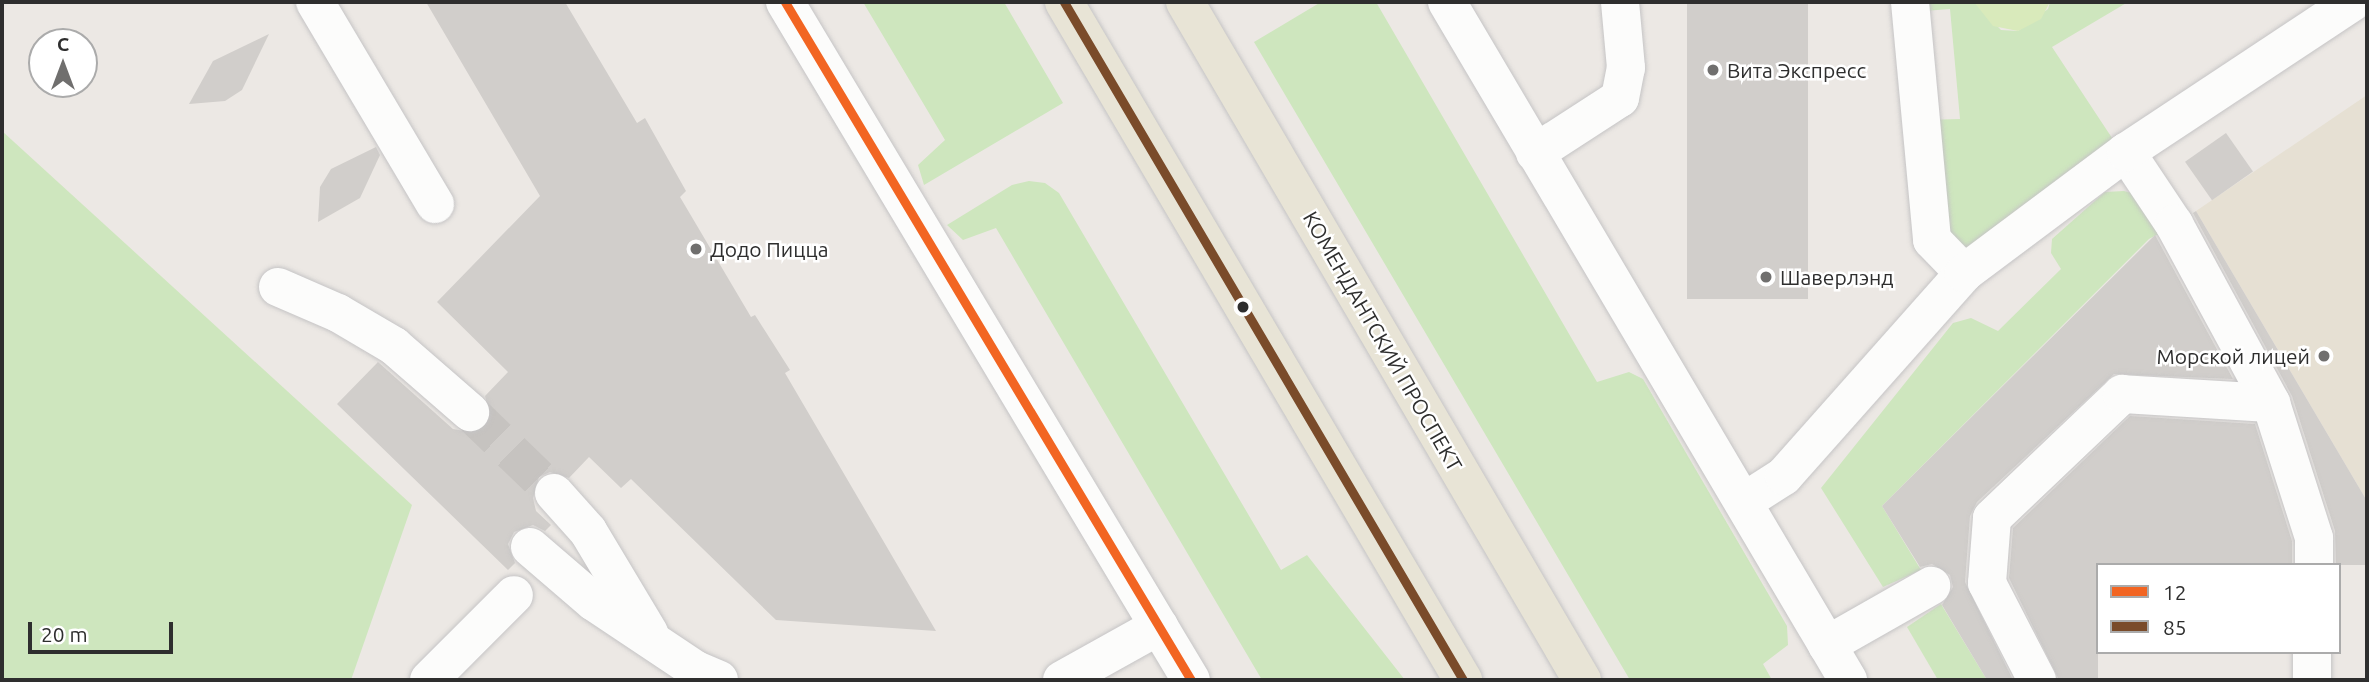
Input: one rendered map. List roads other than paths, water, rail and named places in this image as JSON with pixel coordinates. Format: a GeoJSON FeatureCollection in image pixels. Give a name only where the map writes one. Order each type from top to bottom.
{"type":"FeatureCollection","features":[{"type":"Feature","properties":{"kind":"main road"},"geometry":{"type":"LineString","coordinates":[[1064,2],[1463,680]]}},
{"type":"Feature","properties":{"kind":"main road","name":"КОМЕНДАНТСКИЙ ПРОСПЕКТ"},"geometry":{"type":"LineString","coordinates":[[1185,2],[1582,680]]}},
{"type":"Feature","properties":{"kind":"street"},"geometry":{"type":"LineString","coordinates":[[316,2],[435,204]]}},
{"type":"Feature","properties":{"kind":"street"},"geometry":{"type":"LineString","coordinates":[[785,2],[1191,680]]}},
{"type":"Feature","properties":{"kind":"street"},"geometry":{"type":"LineString","coordinates":[[1447,2],[1745,501],[1847,680]]}},
{"type":"Feature","properties":{"kind":"street"},"geometry":{"type":"LineString","coordinates":[[1535,153],[1620,98],[1626,68],[1620,2]]}},
{"type":"Feature","properties":{"kind":"street"},"geometry":{"type":"LineString","coordinates":[[1910,2],[1932,240],[1964,274]]}},
{"type":"Feature","properties":{"kind":"street"},"geometry":{"type":"LineString","coordinates":[[1745,501],[1784,476],[1964,274],[2126,152],[2353,2]]}},
{"type":"Feature","properties":{"kind":"street"},"geometry":{"type":"LineString","coordinates":[[2126,152],[2174,224],[2272,403],[2314,538],[2314,563]]}},
{"type":"Feature","properties":{"kind":"street"},"geometry":{"type":"LineString","coordinates":[[278,287],[338,313],[394,346],[470,412]]}},
{"type":"Feature","properties":{"kind":"street"},"geometry":{"type":"LineString","coordinates":[[2037,680],[1987,583],[1992,518],[2122,394],[2272,403]]}},
{"type":"Feature","properties":{"kind":"street"},"geometry":{"type":"LineString","coordinates":[[554,493],[588,531],[656,644]]}},
{"type":"Feature","properties":{"kind":"street"},"geometry":{"type":"LineString","coordinates":[[530,547],[594,602],[656,644],[719,680]]}},
{"type":"Feature","properties":{"kind":"street"},"geometry":{"type":"LineString","coordinates":[[1827,645],[1931,586]]}},
{"type":"Feature","properties":{"kind":"street"},"geometry":{"type":"LineString","coordinates":[[429,680],[514,595]]}},
{"type":"Feature","properties":{"kind":"street"},"geometry":{"type":"LineString","coordinates":[[1062,680],[1159,626]]}},
{"type":"Feature","properties":{"kind":"street"},"geometry":{"type":"LineString","coordinates":[[2312,654],[2312,680]]}},
{"type":"Feature","properties":{"kind":"tunnel"},"geometry":{"type":"LineString","coordinates":[[470,412],[554,493]]}},
{"type":"Feature","properties":{"kind":"place","name":"Вита Экспресс"},"geometry":{"type":"Point","coordinates":[1713,70]}},
{"type":"Feature","properties":{"kind":"place","name":"Додо Пицца"},"geometry":{"type":"Point","coordinates":[696,249]}},
{"type":"Feature","properties":{"kind":"place","name":"Шаверлэнд"},"geometry":{"type":"Point","coordinates":[1766,277]}},
{"type":"Feature","properties":{"kind":"place","name":"Морской лицей"},"geometry":{"type":"Point","coordinates":[2324,356]}}]}
